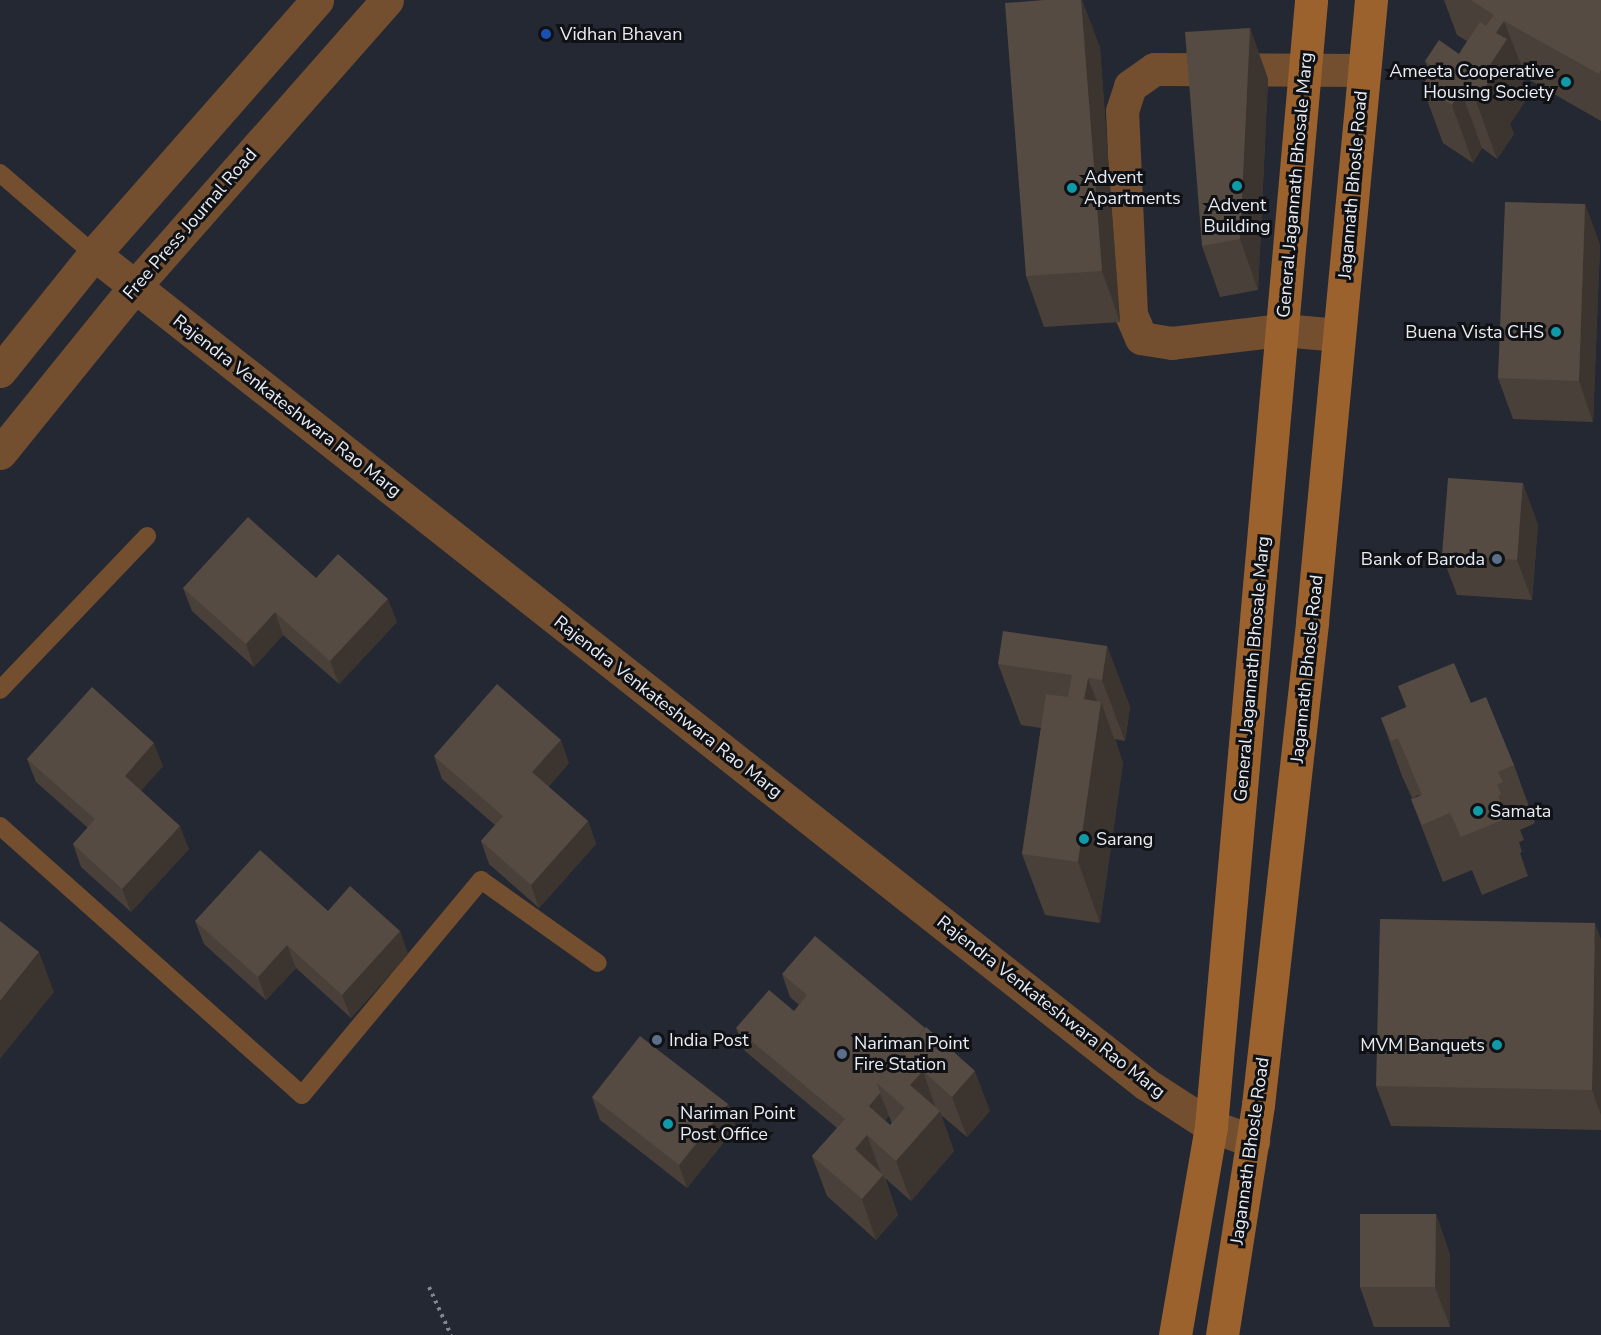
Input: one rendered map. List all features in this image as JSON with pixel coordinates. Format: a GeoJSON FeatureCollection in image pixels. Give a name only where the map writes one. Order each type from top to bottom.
{"type":"FeatureCollection","features":[{"type":"Feature","properties":{"kind":"main road","name":"General Jagannath Bhosale Marg"},"geometry":{"type":"LineString","coordinates":[[1175,1335],[1211,1126],[1311,0]]}},
{"type":"Feature","properties":{"kind":"main road","name":"Jagannath Bhosle Road"},"geometry":{"type":"LineString","coordinates":[[1222,1335],[1253,1141],[1312,622],[1371,0]]}},
{"type":"Feature","properties":{"kind":"street"},"geometry":{"type":"LineString","coordinates":[[0,371],[94,254],[317,0]]}},
{"type":"Feature","properties":{"kind":"street","name":"Free Press Journal Road"},"geometry":{"type":"LineString","coordinates":[[0,453],[135,286],[387,0]]}},
{"type":"Feature","properties":{"kind":"street"},"geometry":{"type":"LineString","coordinates":[[1339,335],[1282,330],[1172,343],[1141,338],[1131,315],[1122,111],[1130,86],[1154,69],[1364,70]]}},
{"type":"Feature","properties":{"kind":"street","name":"Rajendra Venkateshwara Rao Marg"},"geometry":{"type":"LineString","coordinates":[[94,254],[1146,1084],[1211,1126],[1253,1141]]}},
{"type":"Feature","properties":{"kind":"lane"},"geometry":{"type":"LineString","coordinates":[[0,173],[94,254]]}},
{"type":"Feature","properties":{"kind":"lane"},"geometry":{"type":"LineString","coordinates":[[0,690],[147,536]]}},
{"type":"Feature","properties":{"kind":"lane"},"geometry":{"type":"LineString","coordinates":[[0,826],[302,1095],[481,880],[598,963]]}},
{"type":"Feature","properties":{"kind":"path"},"geometry":{"type":"LineString","coordinates":[[429,1287],[451,1335]]}},
{"type":"Feature","properties":{"kind":"building","name":"Advent Apartments"},"geometry":{"type":"Polygon","coordinates":[[[1081,0],[1102,271],[1026,276],[1005,3],[1081,0]]]}},
{"type":"Feature","properties":{"kind":"building"},"geometry":{"type":"Polygon","coordinates":[[[1471,0],[1601,0],[1601,70],[1599,74],[1504,21],[1496,33],[1507,39],[1486,71],[1493,76],[1476,101],[1461,91],[1452,105],[1422,86],[1434,68],[1425,61],[1439,40],[1459,54],[1480,22],[1486,26],[1494,15],[1471,0]]]}},
{"type":"Feature","properties":{"kind":"building"},"geometry":{"type":"Polygon","coordinates":[[[1250,28],[1240,239],[1202,246],[1185,32],[1250,28]]]}},
{"type":"Feature","properties":{"kind":"building","name":"Buena Vista CHS"},"geometry":{"type":"Polygon","coordinates":[[[1505,202],[1585,204],[1579,381],[1498,378],[1505,202]]]}},
{"type":"Feature","properties":{"kind":"building"},"geometry":{"type":"Polygon","coordinates":[[[1448,478],[1523,483],[1517,560],[1442,555],[1448,478]]]}},
{"type":"Feature","properties":{"kind":"building"},"geometry":{"type":"Polygon","coordinates":[[[248,517],[316,578],[338,554],[388,599],[330,661],[275,612],[246,644],[183,588],[248,517]]]}},
{"type":"Feature","properties":{"kind":"building"},"geometry":{"type":"Polygon","coordinates":[[[1003,631],[1107,646],[1102,680],[1088,678],[1084,699],[1101,702],[1078,862],[1022,854],[1046,694],[1068,697],[1072,675],[998,664],[1003,631]]]}},
{"type":"Feature","properties":{"kind":"building"},"geometry":{"type":"Polygon","coordinates":[[[1454,663],[1471,703],[1486,697],[1514,765],[1498,772],[1503,782],[1497,785],[1501,794],[1498,796],[1507,818],[1461,837],[1450,813],[1422,825],[1411,799],[1422,795],[1398,738],[1391,741],[1381,718],[1407,707],[1398,686],[1454,663]]]}},
{"type":"Feature","properties":{"kind":"building"},"geometry":{"type":"Polygon","coordinates":[[[497,684],[561,740],[532,772],[588,821],[531,885],[481,841],[503,816],[434,756],[497,684]]]}},
{"type":"Feature","properties":{"kind":"building"},"geometry":{"type":"Polygon","coordinates":[[[92,687],[154,743],[125,776],[180,826],[122,889],[73,844],[95,819],[27,759],[92,687]]]}},
{"type":"Feature","properties":{"kind":"building"},"geometry":{"type":"Polygon","coordinates":[[[260,850],[328,911],[350,886],[400,931],[342,995],[287,945],[258,977],[195,921],[260,850]]]}},
{"type":"Feature","properties":{"kind":"building","name":"MVM Banquets"},"geometry":{"type":"Polygon","coordinates":[[[1380,919],[1595,923],[1592,1090],[1376,1086],[1380,919]]]}},
{"type":"Feature","properties":{"kind":"building"},"geometry":{"type":"Polygon","coordinates":[[[0,921],[39,952],[0,1001],[0,921]]]}},
{"type":"Feature","properties":{"kind":"building","name":"Nariman Point Fire Station"},"geometry":{"type":"Polygon","coordinates":[[[815,936],[925,1028],[877,1083],[880,1093],[869,1106],[862,1100],[845,1119],[736,1028],[769,990],[794,1011],[807,995],[782,974],[815,936]]]}},
{"type":"Feature","properties":{"kind":"building"},"geometry":{"type":"Polygon","coordinates":[[[926,1027],[975,1071],[952,1097],[923,1071],[910,1085],[940,1111],[896,1161],[867,1135],[855,1149],[883,1175],[862,1199],[812,1156],[862,1100],[890,1125],[905,1108],[877,1083],[926,1027]]]}},
{"type":"Feature","properties":{"kind":"building","name":"Nariman Point Post Office"},"geometry":{"type":"Polygon","coordinates":[[[640,1036],[728,1104],[679,1165],[592,1097],[640,1036]]]}},
{"type":"Feature","properties":{"kind":"building"},"geometry":{"type":"Polygon","coordinates":[[[1360,1214],[1436,1214],[1435,1287],[1360,1287],[1360,1214]]]}},
{"type":"Feature","properties":{"kind":"place","name":"Vidhan Bhavan"},"geometry":{"type":"Point","coordinates":[546,34]}},
{"type":"Feature","properties":{"kind":"place","name":"Ameeta Cooperative Housing Society"},"geometry":{"type":"Point","coordinates":[1566,82]}},
{"type":"Feature","properties":{"kind":"place","name":"Advent Building"},"geometry":{"type":"Point","coordinates":[1237,186]}},
{"type":"Feature","properties":{"kind":"place","name":"Advent Apartments"},"geometry":{"type":"Point","coordinates":[1072,188]}},
{"type":"Feature","properties":{"kind":"place","name":"Buena Vista CHS"},"geometry":{"type":"Point","coordinates":[1556,332]}},
{"type":"Feature","properties":{"kind":"place","name":"Bank of Baroda"},"geometry":{"type":"Point","coordinates":[1497,559]}},
{"type":"Feature","properties":{"kind":"place","name":"Samata"},"geometry":{"type":"Point","coordinates":[1478,811]}},
{"type":"Feature","properties":{"kind":"place","name":"Sarang"},"geometry":{"type":"Point","coordinates":[1084,839]}},
{"type":"Feature","properties":{"kind":"place","name":"India Post"},"geometry":{"type":"Point","coordinates":[657,1040]}},
{"type":"Feature","properties":{"kind":"place","name":"MVM Banquets"},"geometry":{"type":"Point","coordinates":[1497,1045]}},
{"type":"Feature","properties":{"kind":"place","name":"Nariman Point Fire Station"},"geometry":{"type":"Point","coordinates":[842,1054]}},
{"type":"Feature","properties":{"kind":"place","name":"Nariman Point Post Office"},"geometry":{"type":"Point","coordinates":[668,1124]}}]}
